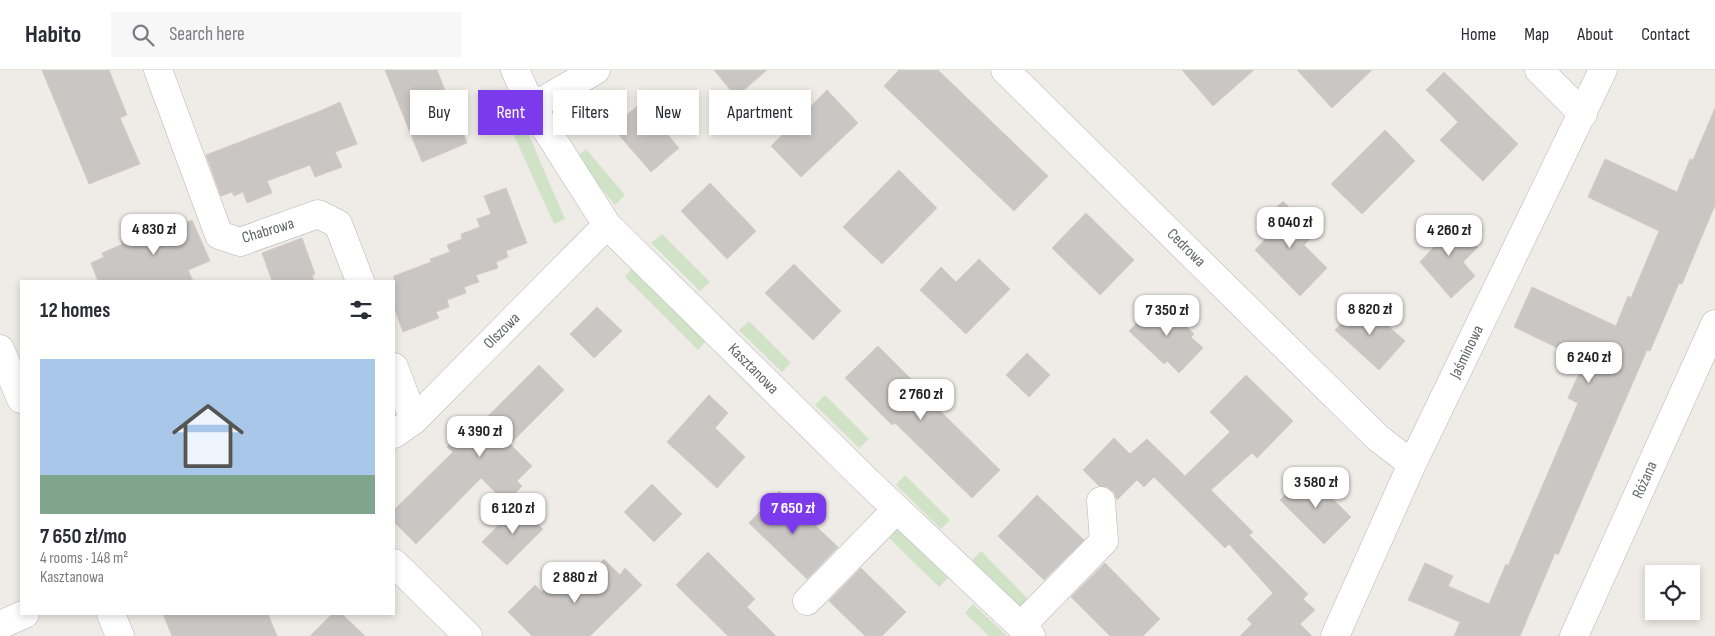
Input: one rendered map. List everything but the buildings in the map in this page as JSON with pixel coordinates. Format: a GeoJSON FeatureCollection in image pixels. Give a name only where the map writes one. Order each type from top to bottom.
{"type":"FeatureCollection","features":[{"type":"Feature","properties":{"kind":"street","name":"Chabrowa"},"geometry":{"type":"LineString","coordinates":[[158,70],[219,235],[240,242],[318,214],[338,224],[360,280]]}},
{"type":"Feature","properties":{"kind":"street","name":"Kasztanowa"},"geometry":{"type":"LineString","coordinates":[[515,70],[524,90]]}},
{"type":"Feature","properties":{"kind":"street"},"geometry":{"type":"LineString","coordinates":[[543,101],[596,70]]}},
{"type":"Feature","properties":{"kind":"street","name":"Cedrowa"},"geometry":{"type":"LineString","coordinates":[[1005,70],[1378,438],[1412,464]]}},
{"type":"Feature","properties":{"kind":"street"},"geometry":{"type":"LineString","coordinates":[[1539,70],[1583,114]]}},
{"type":"Feature","properties":{"kind":"street","name":"Jaśminowa"},"geometry":{"type":"LineString","coordinates":[[1335,636],[1412,464],[1604,70]]}},
{"type":"Feature","properties":{"kind":"street","name":"Kasztanowa"},"geometry":{"type":"LineString","coordinates":[[543,124],[607,224],[897,509],[1026,631]]}},
{"type":"Feature","properties":{"kind":"street","name":"Olszowa"},"geometry":{"type":"LineString","coordinates":[[404,427],[607,224]]}},
{"type":"Feature","properties":{"kind":"street","name":"Różana"},"geometry":{"type":"LineString","coordinates":[[1574,636],[1715,324]]}},
{"type":"Feature","properties":{"kind":"street"},"geometry":{"type":"LineString","coordinates":[[0,349],[20,397]]}},
{"type":"Feature","properties":{"kind":"street"},"geometry":{"type":"LineString","coordinates":[[395,373],[404,427]]}},
{"type":"Feature","properties":{"kind":"street"},"geometry":{"type":"LineString","coordinates":[[1026,631],[1104,541],[1101,501]]}},
{"type":"Feature","properties":{"kind":"street"},"geometry":{"type":"LineString","coordinates":[[807,601],[897,509]]}},
{"type":"Feature","properties":{"kind":"street"},"geometry":{"type":"LineString","coordinates":[[395,565],[468,636]]}},
{"type":"Feature","properties":{"kind":"street"},"geometry":{"type":"LineString","coordinates":[[0,625],[23,615]]}},
{"type":"Feature","properties":{"kind":"street"},"geometry":{"type":"LineString","coordinates":[[111,615],[120,636]]}},
{"type":"Feature","properties":{"kind":"green space"},"geometry":{"type":"Polygon","coordinates":[[[514,135],[529,135],[565,219],[554,224],[514,135]]]}},
{"type":"Feature","properties":{"kind":"green space"},"geometry":{"type":"Polygon","coordinates":[[[586,149],[625,195],[615,205],[595,181],[579,155],[586,149]]]}},
{"type":"Feature","properties":{"kind":"green space"},"geometry":{"type":"Polygon","coordinates":[[[662,234],[710,282],[700,291],[651,243],[662,234]]]}},
{"type":"Feature","properties":{"kind":"green space"},"geometry":{"type":"Polygon","coordinates":[[[632,268],[707,340],[698,350],[625,277],[632,268]]]}},
{"type":"Feature","properties":{"kind":"green space"},"geometry":{"type":"Polygon","coordinates":[[[749,321],[791,363],[782,372],[739,330],[749,321]]]}},
{"type":"Feature","properties":{"kind":"green space"},"geometry":{"type":"Polygon","coordinates":[[[825,395],[869,439],[859,448],[815,405],[825,395]]]}},
{"type":"Feature","properties":{"kind":"green space"},"geometry":{"type":"Polygon","coordinates":[[[905,475],[950,520],[941,529],[896,485],[905,475]]]}},
{"type":"Feature","properties":{"kind":"green space"},"geometry":{"type":"Polygon","coordinates":[[[894,525],[948,578],[939,587],[885,534],[894,525]]]}},
{"type":"Feature","properties":{"kind":"green space"},"geometry":{"type":"Polygon","coordinates":[[[981,551],[1033,604],[1026,612],[972,560],[981,551]]]}},
{"type":"Feature","properties":{"kind":"green space"},"geometry":{"type":"Polygon","coordinates":[[[973,604],[1007,636],[989,636],[965,613],[973,604]]]}}]}
